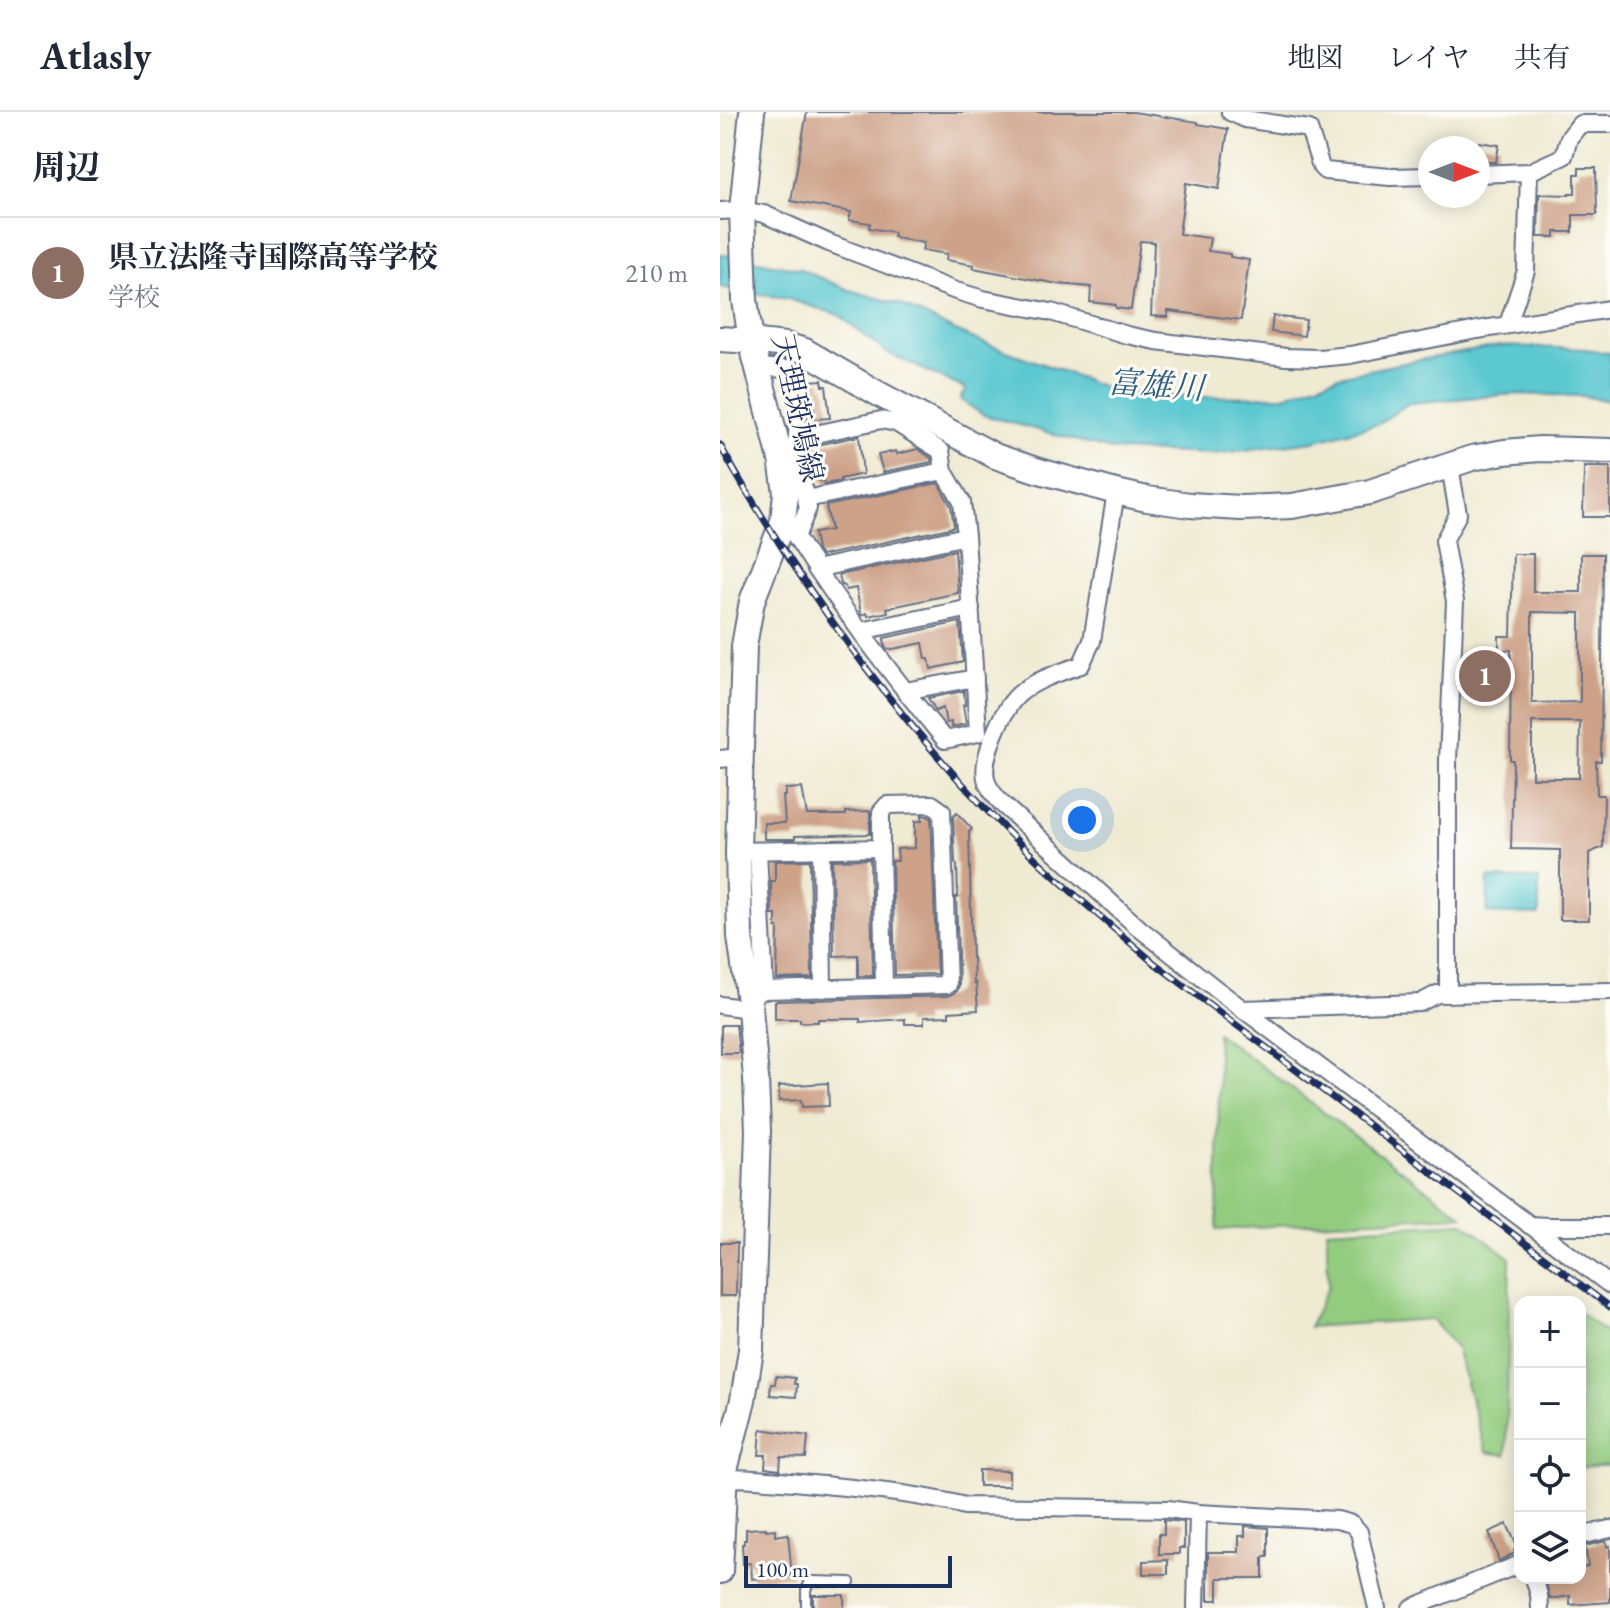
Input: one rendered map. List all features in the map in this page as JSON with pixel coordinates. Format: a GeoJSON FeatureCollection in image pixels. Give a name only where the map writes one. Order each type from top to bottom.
{"type":"FeatureCollection","features":[{"type":"Feature","properties":{"kind":"main road","name":"天理斑鳩線"},"geometry":{"type":"LineString","coordinates":[[720,1571],[723,1493],[751,1350],[758,1131],[754,999],[740,936],[748,851],[730,758],[752,601],[783,521],[786,493],[781,459],[749,331],[734,214],[752,112]]}},
{"type":"Feature","properties":{"kind":"main road"},"geometry":{"type":"LineString","coordinates":[[720,339],[749,331],[805,351],[995,456],[1116,492],[1190,505],[1241,508],[1292,506],[1370,492],[1472,458],[1516,451],[1610,451]]}},
{"type":"Feature","properties":{"kind":"street"},"geometry":{"type":"LineString","coordinates":[[1229,112],[1245,119],[1309,129],[1325,171],[1418,176]]}},
{"type":"Feature","properties":{"kind":"street"},"geometry":{"type":"LineString","coordinates":[[1490,174],[1529,172],[1564,156],[1569,138],[1580,124],[1610,124]]}},
{"type":"Feature","properties":{"kind":"street"},"geometry":{"type":"LineString","coordinates":[[1508,324],[1526,271],[1529,172]]}},
{"type":"Feature","properties":{"kind":"street"},"geometry":{"type":"LineString","coordinates":[[734,214],[764,214],[829,243],[983,299],[1064,315],[1156,341],[1286,357],[1319,358],[1364,353],[1508,324],[1610,309]]}},
{"type":"Feature","properties":{"kind":"street"},"geometry":{"type":"LineString","coordinates":[[757,367],[785,369],[797,375],[799,386],[797,438],[797,459],[808,508],[796,537],[905,691],[945,740],[978,733],[962,502],[944,471],[941,451],[896,423],[881,420],[797,438]]}},
{"type":"Feature","properties":{"kind":"street"},"geometry":{"type":"LineString","coordinates":[[1448,994],[1448,760],[1455,601],[1444,541],[1458,514],[1450,466]]}},
{"type":"Feature","properties":{"kind":"street"},"geometry":{"type":"LineString","coordinates":[[806,499],[944,471]]}},
{"type":"Feature","properties":{"kind":"street"},"geometry":{"type":"LineString","coordinates":[[1116,492],[1092,641],[1081,665],[1047,677],[1019,694],[1002,717],[989,749],[984,768],[987,783],[1001,803],[1139,928],[1610,1285]]}},
{"type":"Feature","properties":{"kind":"street"},"geometry":{"type":"LineString","coordinates":[[816,569],[966,536]]}},
{"type":"Feature","properties":{"kind":"street"},"geometry":{"type":"LineString","coordinates":[[861,631],[971,608]]}},
{"type":"Feature","properties":{"kind":"street"},"geometry":{"type":"LineString","coordinates":[[905,691],[975,678]]}},
{"type":"Feature","properties":{"kind":"street"},"geometry":{"type":"LineString","coordinates":[[720,1005],[823,989],[948,985],[942,811],[932,804],[887,805],[881,812],[884,987]]}},
{"type":"Feature","properties":{"kind":"street"},"geometry":{"type":"LineString","coordinates":[[748,851],[881,848]]}},
{"type":"Feature","properties":{"kind":"street"},"geometry":{"type":"LineString","coordinates":[[821,849],[823,989]]}},
{"type":"Feature","properties":{"kind":"street"},"geometry":{"type":"LineString","coordinates":[[1242,1009],[1420,1003],[1437,994],[1610,991]]}},
{"type":"Feature","properties":{"kind":"street"},"geometry":{"type":"LineString","coordinates":[[1529,1225],[1610,1226]]}},
{"type":"Feature","properties":{"kind":"street"},"geometry":{"type":"LineString","coordinates":[[723,1493],[760,1478],[892,1492],[965,1506],[1168,1509],[1337,1520],[1352,1524],[1359,1532],[1377,1608]]}},
{"type":"Feature","properties":{"kind":"street"},"geometry":{"type":"LineString","coordinates":[[1196,1608],[1198,1513]]}},
{"type":"Feature","properties":{"kind":"street"},"geometry":{"type":"LineString","coordinates":[[1586,1535],[1610,1529]]}},
{"type":"Feature","properties":{"kind":"street"},"geometry":{"type":"LineString","coordinates":[[1411,1608],[1514,1566]]}},
{"type":"Feature","properties":{"kind":"street"},"geometry":{"type":"LineString","coordinates":[[1536,1584],[1540,1608]]}},
{"type":"Feature","properties":{"kind":"lane"},"geometry":{"type":"LineString","coordinates":[[806,1608],[809,1583],[850,1582]]}},
{"type":"Feature","properties":{"kind":"green space"},"geometry":{"type":"Polygon","coordinates":[[[1217,1033],[1463,1216],[1217,1230],[1217,1033]]]}},
{"type":"Feature","properties":{"kind":"green space"},"geometry":{"type":"Polygon","coordinates":[[[1464,1223],[1510,1258],[1506,1455],[1486,1452],[1456,1348],[1432,1319],[1309,1327],[1328,1287],[1327,1230],[1464,1223]]]}},
{"type":"Feature","properties":{"kind":"green space"},"geometry":{"type":"Polygon","coordinates":[[[1586,1318],[1610,1336],[1610,1465],[1586,1467],[1586,1318]]]}},
{"type":"Feature","properties":{"kind":"water"},"geometry":{"type":"Polygon","coordinates":[[[720,254],[800,269],[849,290],[900,304],[984,343],[1116,392],[1204,397],[1284,396],[1339,376],[1500,346],[1586,349],[1610,353],[1610,401],[1582,396],[1514,394],[1409,403],[1378,424],[1314,441],[1214,454],[1111,450],[983,415],[960,399],[966,389],[887,353],[839,315],[788,299],[720,287],[720,254]]]}},
{"type":"Feature","properties":{"kind":"water"},"geometry":{"type":"Polygon","coordinates":[[[1488,878],[1539,879],[1539,915],[1487,913],[1488,878]]]}},
{"type":"Feature","properties":{"kind":"building"},"geometry":{"type":"Polygon","coordinates":[[[807,112],[1133,112],[1228,129],[1219,189],[1186,183],[1179,234],[1210,238],[1208,251],[1249,260],[1241,320],[1168,311],[1168,317],[1151,316],[1154,242],[1140,241],[1131,310],[1090,302],[1091,287],[973,268],[974,265],[946,260],[947,254],[922,250],[924,243],[896,238],[894,232],[869,228],[870,223],[849,220],[851,212],[791,201],[807,112]]]}},
{"type":"Feature","properties":{"kind":"building"},"geometry":{"type":"Polygon","coordinates":[[[1490,144],[1499,145],[1496,162],[1490,162],[1490,144]]]}},
{"type":"Feature","properties":{"kind":"building"},"geometry":{"type":"Polygon","coordinates":[[[1579,168],[1596,168],[1597,215],[1573,215],[1573,232],[1555,232],[1555,237],[1538,237],[1539,194],[1575,193],[1575,174],[1579,174],[1579,168]]]}},
{"type":"Feature","properties":{"kind":"building"},"geometry":{"type":"Polygon","coordinates":[[[1273,316],[1306,320],[1304,336],[1271,332],[1273,316]]]}},
{"type":"Feature","properties":{"kind":"building"},"geometry":{"type":"Polygon","coordinates":[[[822,380],[823,386],[826,386],[830,418],[815,419],[810,381],[822,380]]]}},
{"type":"Feature","properties":{"kind":"building"},"geometry":{"type":"Polygon","coordinates":[[[859,436],[863,474],[824,484],[823,480],[820,481],[814,460],[810,461],[808,447],[859,436]]]}},
{"type":"Feature","properties":{"kind":"building"},"geometry":{"type":"Polygon","coordinates":[[[918,449],[932,462],[883,472],[878,455],[918,449]]]}},
{"type":"Feature","properties":{"kind":"building"},"geometry":{"type":"Polygon","coordinates":[[[1584,467],[1610,467],[1610,517],[1583,517],[1584,467]]]}},
{"type":"Feature","properties":{"kind":"building"},"geometry":{"type":"Polygon","coordinates":[[[938,483],[951,506],[954,526],[821,556],[817,550],[814,533],[831,530],[826,506],[938,483]]]}},
{"type":"Feature","properties":{"kind":"building"},"geometry":{"type":"Polygon","coordinates":[[[955,550],[958,593],[887,608],[888,612],[868,616],[861,613],[856,588],[846,590],[841,585],[839,575],[955,550]]]}},
{"type":"Feature","properties":{"kind":"building"},"geometry":{"type":"Polygon","coordinates":[[[1513,554],[1533,554],[1533,592],[1581,592],[1581,554],[1603,554],[1601,761],[1596,761],[1597,795],[1604,795],[1603,847],[1589,853],[1589,920],[1560,920],[1560,850],[1511,849],[1511,650],[1499,650],[1499,636],[1511,636],[1513,554]],[[1532,612],[1532,703],[1580,702],[1580,613],[1532,612]],[[1532,722],[1532,778],[1579,778],[1580,722],[1532,722]]]}},
{"type":"Feature","properties":{"kind":"building"},"geometry":{"type":"Polygon","coordinates":[[[960,622],[963,662],[931,669],[923,643],[888,650],[885,647],[884,638],[960,622]]]}},
{"type":"Feature","properties":{"kind":"building"},"geometry":{"type":"Polygon","coordinates":[[[964,691],[966,724],[951,727],[951,722],[946,723],[943,708],[936,711],[928,698],[964,691]]]}},
{"type":"Feature","properties":{"kind":"building"},"geometry":{"type":"Polygon","coordinates":[[[802,788],[807,815],[846,815],[846,812],[870,811],[870,834],[764,839],[764,823],[785,823],[785,789],[802,788]]]}},
{"type":"Feature","properties":{"kind":"building"},"geometry":{"type":"Polygon","coordinates":[[[957,813],[972,829],[969,832],[972,958],[978,1010],[924,1017],[924,1024],[905,1024],[905,1019],[860,1022],[860,1019],[818,1019],[818,1022],[800,1022],[800,1019],[775,1019],[777,1001],[948,996],[957,991],[958,897],[953,817],[957,813]]]}},
{"type":"Feature","properties":{"kind":"building"},"geometry":{"type":"Polygon","coordinates":[[[922,815],[931,817],[937,974],[895,975],[892,861],[898,861],[897,849],[915,848],[915,821],[922,821],[922,815]]]}},
{"type":"Feature","properties":{"kind":"building"},"geometry":{"type":"Polygon","coordinates":[[[870,859],[873,976],[858,976],[858,955],[834,956],[832,860],[870,859]]]}},
{"type":"Feature","properties":{"kind":"building"},"geometry":{"type":"Polygon","coordinates":[[[810,860],[812,978],[777,979],[778,928],[776,915],[772,915],[771,881],[775,881],[775,861],[810,860]]]}},
{"type":"Feature","properties":{"kind":"building"},"geometry":{"type":"Polygon","coordinates":[[[721,1025],[736,1025],[739,1053],[721,1053],[721,1025]]]}},
{"type":"Feature","properties":{"kind":"building"},"geometry":{"type":"Polygon","coordinates":[[[828,1083],[829,1106],[802,1107],[801,1100],[779,1101],[779,1086],[828,1083]]]}},
{"type":"Feature","properties":{"kind":"building"},"geometry":{"type":"Polygon","coordinates":[[[720,1243],[737,1243],[736,1296],[720,1296],[720,1243]]]}},
{"type":"Feature","properties":{"kind":"building"},"geometry":{"type":"Polygon","coordinates":[[[776,1376],[795,1378],[796,1397],[770,1395],[776,1376]]]}},
{"type":"Feature","properties":{"kind":"building"},"geometry":{"type":"Polygon","coordinates":[[[761,1429],[808,1436],[806,1458],[781,1457],[780,1470],[765,1468],[766,1455],[759,1455],[761,1429]]]}},
{"type":"Feature","properties":{"kind":"building"},"geometry":{"type":"Polygon","coordinates":[[[979,1470],[1009,1471],[1009,1486],[979,1486],[979,1470]]]}},
{"type":"Feature","properties":{"kind":"building"},"geometry":{"type":"Polygon","coordinates":[[[1164,1520],[1184,1522],[1184,1548],[1179,1548],[1179,1554],[1159,1554],[1159,1534],[1164,1534],[1164,1520]]]}},
{"type":"Feature","properties":{"kind":"building"},"geometry":{"type":"Polygon","coordinates":[[[1507,1524],[1514,1539],[1514,1554],[1499,1561],[1489,1532],[1507,1524]]]}},
{"type":"Feature","properties":{"kind":"building"},"geometry":{"type":"Polygon","coordinates":[[[1245,1526],[1268,1528],[1268,1557],[1263,1557],[1263,1578],[1218,1578],[1218,1600],[1208,1600],[1208,1552],[1239,1552],[1239,1536],[1245,1536],[1245,1526]]]}},
{"type":"Feature","properties":{"kind":"building"},"geometry":{"type":"Polygon","coordinates":[[[746,1529],[775,1529],[775,1536],[788,1534],[792,1576],[752,1579],[751,1563],[743,1564],[742,1544],[746,1540],[746,1529]]]}},
{"type":"Feature","properties":{"kind":"building"},"geometry":{"type":"Polygon","coordinates":[[[1606,1541],[1607,1547],[1610,1546],[1610,1602],[1570,1605],[1570,1596],[1550,1599],[1546,1584],[1586,1584],[1586,1546],[1606,1541]]]}},
{"type":"Feature","properties":{"kind":"building"},"geometry":{"type":"Polygon","coordinates":[[[1168,1560],[1168,1574],[1143,1574],[1143,1561],[1168,1560]]]}},
{"type":"Feature","properties":{"kind":"building"},"geometry":{"type":"Polygon","coordinates":[[[813,1595],[844,1595],[844,1608],[813,1608],[813,1595]]]}},
{"type":"Feature","properties":{"kind":"railway"},"geometry":{"type":"LineString","coordinates":[[720,445],[783,549],[860,660],[946,766],[1025,849],[1153,962],[1610,1307]]}},
{"type":"Feature","properties":{"kind":"place","name":"県立法隆寺国際高等学校"},"geometry":{"type":"Point","coordinates":[1485,676]}},
{"type":"Feature","properties":{"kind":"water label","name":"富雄川"},"geometry":{"type":"Point","coordinates":[1156,385]}}]}
